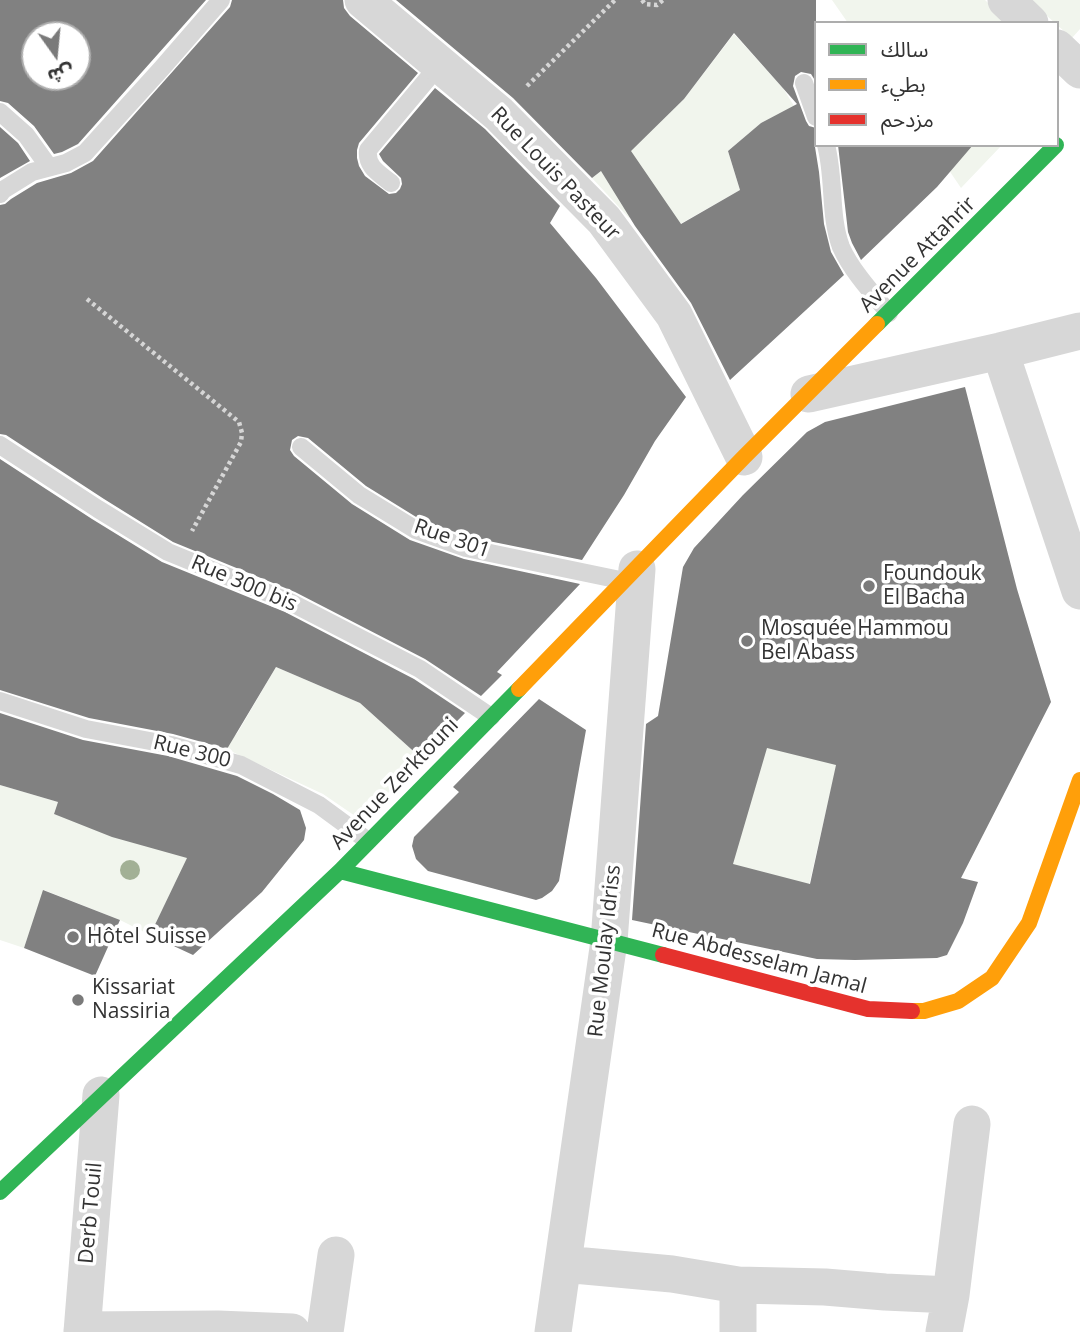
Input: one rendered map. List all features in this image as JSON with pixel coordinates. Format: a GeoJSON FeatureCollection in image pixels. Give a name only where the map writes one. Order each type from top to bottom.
{"type":"FeatureCollection","features":[{"type":"Feature","properties":{"kind":"street","name":"Rue Louis Pasteur"},"geometry":{"type":"LineString","coordinates":[[363,0],[499,114],[604,220],[674,315],[744,457]]}},
{"type":"Feature","properties":{"kind":"street"},"geometry":{"type":"LineString","coordinates":[[1006,0],[1028,21]]}},
{"type":"Feature","properties":{"kind":"street"},"geometry":{"type":"LineString","coordinates":[[1059,50],[1080,70]]}},
{"type":"Feature","properties":{"kind":"street","name":"Avenue Attahrir"},"geometry":{"type":"LineString","coordinates":[[809,394],[1054,147]]}},
{"type":"Feature","properties":{"kind":"street"},"geometry":{"type":"LineString","coordinates":[[809,394],[1080,331]]}},
{"type":"Feature","properties":{"kind":"street"},"geometry":{"type":"LineString","coordinates":[[1000,351],[1080,591]]}},
{"type":"Feature","properties":{"kind":"street","name":"Avenue Zerktouni"},"geometry":{"type":"LineString","coordinates":[[0,1192],[340,871],[744,457],[809,394]]}},
{"type":"Feature","properties":{"kind":"street","name":"Rue Moulay Idriss"},"geometry":{"type":"LineString","coordinates":[[553,1332],[609,941],[631,575]]}},
{"type":"Feature","properties":{"kind":"street","name":"Rue Abdesselam Jamal"},"geometry":{"type":"LineString","coordinates":[[340,871],[869,1009],[924,1011],[958,1002],[992,978],[1030,923],[1080,780]]}},
{"type":"Feature","properties":{"kind":"street","name":"Derb Touil"},"geometry":{"type":"LineString","coordinates":[[82,1331],[101,1095]]}},
{"type":"Feature","properties":{"kind":"street"},"geometry":{"type":"LineString","coordinates":[[944,1332],[972,1124]]}},
{"type":"Feature","properties":{"kind":"street"},"geometry":{"type":"LineString","coordinates":[[325,1332],[336,1255]]}},
{"type":"Feature","properties":{"kind":"street"},"geometry":{"type":"LineString","coordinates":[[563,1264],[672,1274],[738,1285],[951,1294]]}},
{"type":"Feature","properties":{"kind":"street"},"geometry":{"type":"LineString","coordinates":[[738,1285],[738,1332]]}},
{"type":"Feature","properties":{"kind":"street"},"geometry":{"type":"LineString","coordinates":[[82,1331],[218,1329],[292,1332]]}},
{"type":"Feature","properties":{"kind":"lane"},"geometry":{"type":"LineString","coordinates":[[0,194],[32,172],[66,163],[85,153],[221,0]]}},
{"type":"Feature","properties":{"kind":"lane"},"geometry":{"type":"LineString","coordinates":[[391,183],[371,167],[369,150],[440,64]]}},
{"type":"Feature","properties":{"kind":"lane"},"geometry":{"type":"LineString","coordinates":[[804,83],[814,111]]}},
{"type":"Feature","properties":{"kind":"lane"},"geometry":{"type":"LineString","coordinates":[[0,112],[26,135],[49,167]]}},
{"type":"Feature","properties":{"kind":"lane"},"geometry":{"type":"LineString","coordinates":[[825,147],[836,227],[842,248],[889,313]]}},
{"type":"Feature","properties":{"kind":"lane","name":"Rue 300 bis"},"geometry":{"type":"LineString","coordinates":[[0,445],[168,552],[290,602],[361,638],[420,669],[491,717]]}},
{"type":"Feature","properties":{"kind":"lane","name":"Rue 301"},"geometry":{"type":"LineString","coordinates":[[301,447],[359,495],[416,530],[466,548],[631,575]]}},
{"type":"Feature","properties":{"kind":"lane","name":"Rue 300"},"geometry":{"type":"LineString","coordinates":[[0,701],[86,729],[171,745],[241,765],[319,805],[369,841]]}},
{"type":"Feature","properties":{"kind":"path"},"geometry":{"type":"LineString","coordinates":[[499,114],[615,0]]}},
{"type":"Feature","properties":{"kind":"path"},"geometry":{"type":"LineString","coordinates":[[642,0],[645,4],[657,5],[663,0]]}},
{"type":"Feature","properties":{"kind":"path"},"geometry":{"type":"LineString","coordinates":[[87,299],[239,422],[241,442],[178,556]]}},
{"type":"Feature","properties":{"kind":"shaded area"},"geometry":{"type":"Polygon","coordinates":[[[832,0],[985,0],[1007,21],[847,21],[832,0]]]}},
{"type":"Feature","properties":{"kind":"shaded area"},"geometry":{"type":"Polygon","coordinates":[[[1029,0],[1080,0],[1080,29],[1072,38],[1059,27],[1059,21],[1053,21],[1029,0]]]}},
{"type":"Feature","properties":{"kind":"shaded area"},"geometry":{"type":"Polygon","coordinates":[[[734,34],[783,88],[794,106],[761,123],[728,151],[740,190],[680,224],[659,193],[629,218],[592,178],[652,130],[684,99],[734,34]]]}},
{"type":"Feature","properties":{"kind":"shaded area"},"geometry":{"type":"Polygon","coordinates":[[[933,147],[1000,147],[961,188],[933,147]]]}},
{"type":"Feature","properties":{"kind":"shaded area"},"geometry":{"type":"Polygon","coordinates":[[[276,667],[360,703],[422,759],[361,820],[323,794],[224,748],[238,732],[276,667]]]}},
{"type":"Feature","properties":{"kind":"shaded area"},"geometry":{"type":"Polygon","coordinates":[[[767,745],[837,763],[809,885],[732,865],[767,745]]]}},
{"type":"Feature","properties":{"kind":"shaded area"},"geometry":{"type":"Polygon","coordinates":[[[0,785],[58,802],[54,814],[270,882],[244,909],[172,890],[150,935],[44,890],[24,948],[0,940],[0,785]]]}},
{"type":"Feature","properties":{"kind":"building"},"geometry":{"type":"Polygon","coordinates":[[[0,0],[206,0],[78,144],[54,154],[34,126],[8,103],[0,101],[0,0]]]}},
{"type":"Feature","properties":{"kind":"building"},"geometry":{"type":"Polygon","coordinates":[[[232,0],[343,0],[344,8],[350,16],[418,73],[359,143],[357,158],[365,176],[389,194],[400,189],[401,178],[379,154],[435,88],[485,129],[560,206],[550,223],[596,278],[686,397],[655,441],[582,560],[469,537],[421,520],[366,486],[308,438],[298,436],[292,440],[290,450],[294,456],[352,504],[410,540],[464,559],[580,584],[497,672],[502,675],[481,696],[425,659],[295,592],[173,542],[6,435],[0,434],[0,205],[37,183],[71,173],[93,161],[230,7],[232,0]]]}},
{"type":"Feature","properties":{"kind":"building"},"geometry":{"type":"Polygon","coordinates":[[[396,0],[816,0],[814,79],[811,74],[801,72],[795,76],[793,86],[806,121],[814,127],[824,224],[831,252],[844,275],[730,380],[691,303],[635,226],[601,171],[592,178],[513,98],[396,0]],[[734,33],[684,99],[631,151],[681,224],[740,190],[728,151],[761,123],[797,104],[734,33]]]}},
{"type":"Feature","properties":{"kind":"building"},"geometry":{"type":"Polygon","coordinates":[[[0,127],[18,143],[30,161],[0,178],[0,127]]]}},
{"type":"Feature","properties":{"kind":"building"},"geometry":{"type":"Polygon","coordinates":[[[838,147],[971,147],[937,187],[861,260],[848,232],[838,147]]]}},
{"type":"Feature","properties":{"kind":"building"},"geometry":{"type":"Polygon","coordinates":[[[965,387],[1017,589],[1051,702],[961,878],[978,882],[963,923],[947,955],[937,958],[817,959],[632,920],[646,724],[658,716],[683,567],[694,548],[743,495],[807,432],[825,422],[965,387]],[[767,748],[733,864],[810,884],[836,765],[767,748]]]}},
{"type":"Feature","properties":{"kind":"building"},"geometry":{"type":"Polygon","coordinates":[[[0,459],[162,562],[285,612],[414,679],[465,713],[421,758],[360,703],[276,667],[227,749],[173,734],[89,718],[0,690],[0,459]]]}},
{"type":"Feature","properties":{"kind":"building"},"geometry":{"type":"Polygon","coordinates":[[[539,699],[586,730],[559,881],[552,891],[536,900],[428,871],[416,859],[412,846],[414,837],[459,792],[453,787],[539,699]]]}},
{"type":"Feature","properties":{"kind":"building"},"geometry":{"type":"Polygon","coordinates":[[[0,713],[83,740],[168,756],[237,776],[300,810],[306,828],[304,840],[262,892],[193,955],[150,935],[187,858],[112,837],[54,814],[58,802],[0,785],[0,713]]]}},
{"type":"Feature","properties":{"kind":"building"},"geometry":{"type":"Polygon","coordinates":[[[43,890],[120,920],[95,976],[24,948],[43,890]]]}},
{"type":"Feature","properties":{"kind":"traffic: fast"},"geometry":{"type":"LineString","coordinates":[[877,324],[1054,147]]}},
{"type":"Feature","properties":{"kind":"traffic: fast"},"geometry":{"type":"LineString","coordinates":[[0,1192],[340,871],[519,689]]}},
{"type":"Feature","properties":{"kind":"traffic: fast"},"geometry":{"type":"LineString","coordinates":[[340,871],[663,955]]}},
{"type":"Feature","properties":{"kind":"traffic: slow"},"geometry":{"type":"LineString","coordinates":[[519,689],[877,324]]}},
{"type":"Feature","properties":{"kind":"traffic: slow"},"geometry":{"type":"LineString","coordinates":[[912,1011],[924,1011],[958,1001],[992,978],[1029,923],[1080,780]]}},
{"type":"Feature","properties":{"kind":"traffic: jam"},"geometry":{"type":"LineString","coordinates":[[663,955],[868,1009],[912,1011]]}},
{"type":"Feature","properties":{"kind":"place","name":"Foundouk El Bacha"},"geometry":{"type":"Point","coordinates":[869,586]}},
{"type":"Feature","properties":{"kind":"place","name":"Mosquée Hammou Bel Abass"},"geometry":{"type":"Point","coordinates":[747,641]}},
{"type":"Feature","properties":{"kind":"place","name":"Hôtel Suisse"},"geometry":{"type":"Point","coordinates":[73,937]}},
{"type":"Feature","properties":{"kind":"place","name":"Kissariat Nassiria"},"geometry":{"type":"Point","coordinates":[78,1000]}}]}
